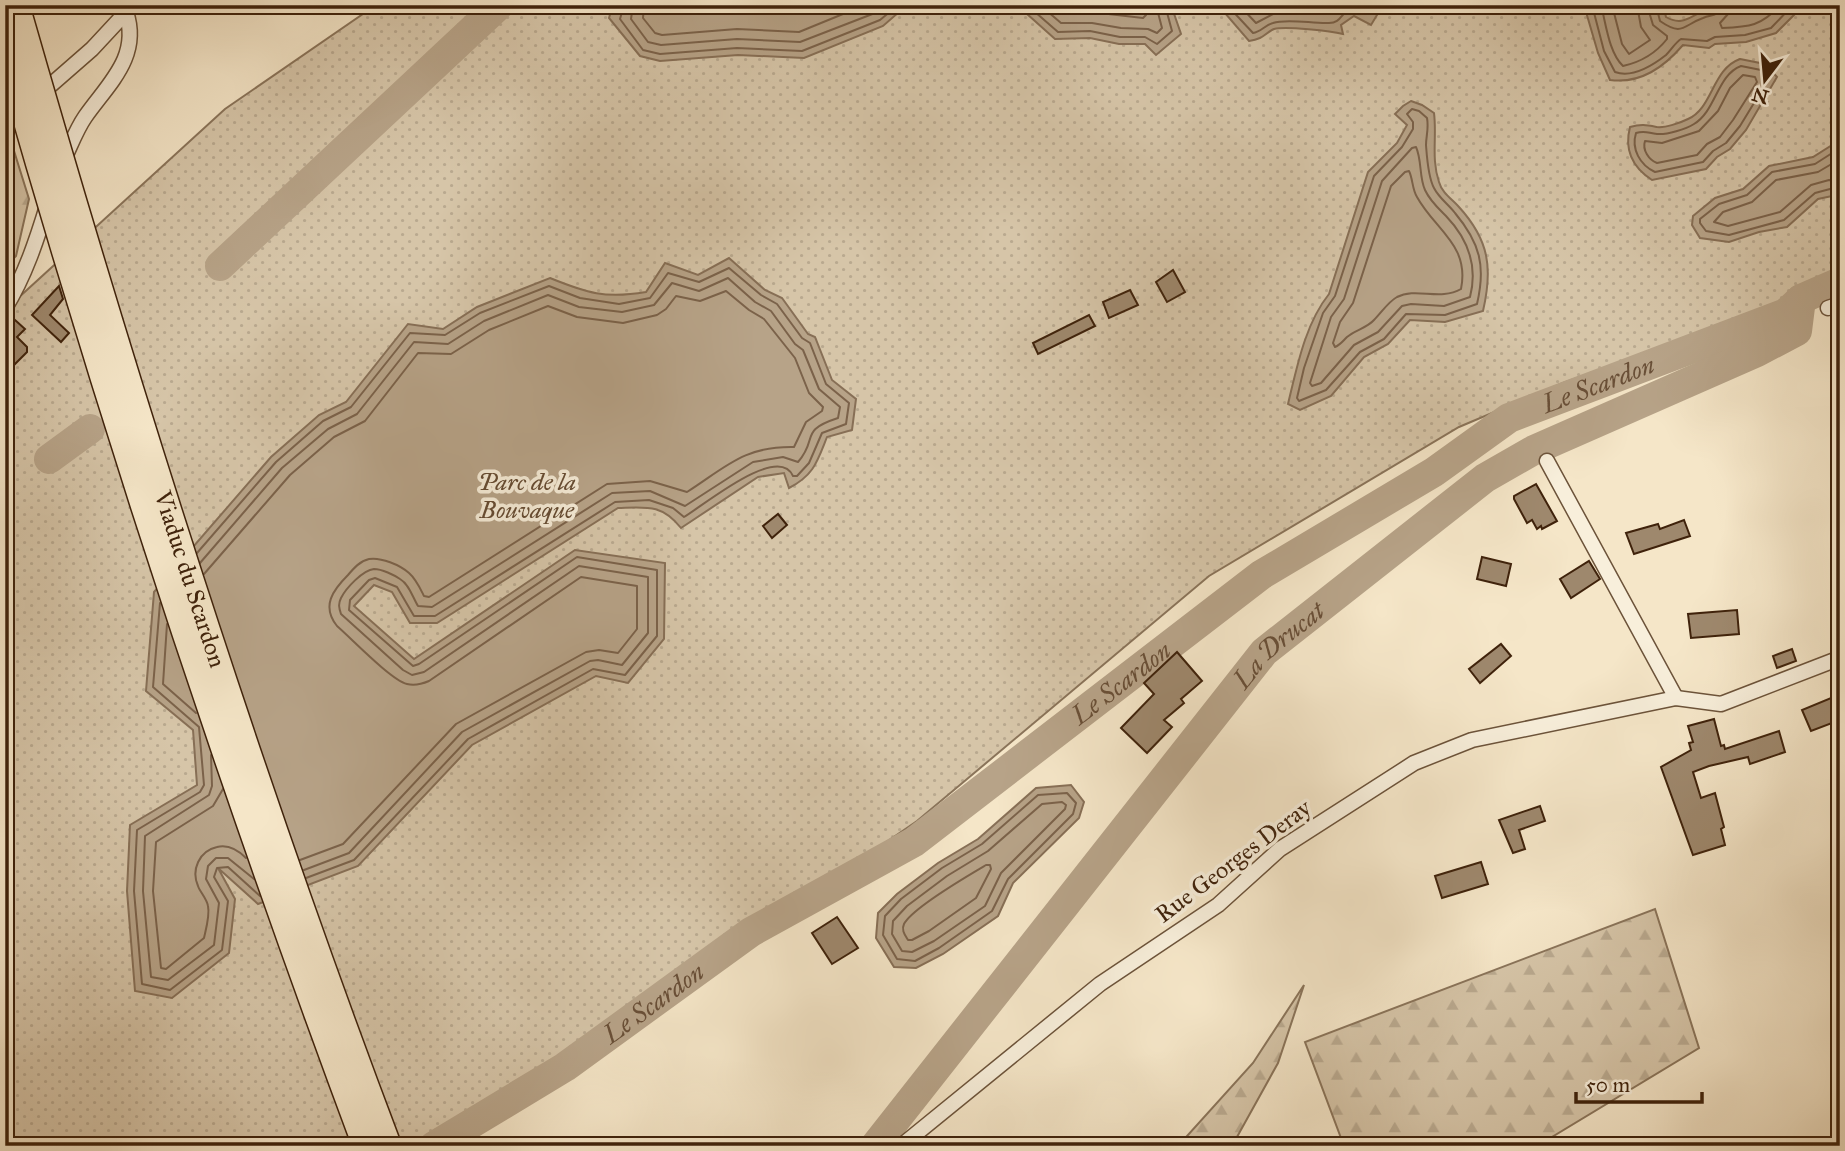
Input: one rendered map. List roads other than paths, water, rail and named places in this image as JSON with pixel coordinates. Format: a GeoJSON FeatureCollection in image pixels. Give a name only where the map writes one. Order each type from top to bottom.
{"type":"FeatureCollection","features":[{"type":"Feature","properties":{"kind":"highway","name":"Viaduc du Scardon"},"geometry":{"type":"LineString","coordinates":[[16,5],[96,281],[167,510],[238,726],[388,1146]]}},
{"type":"Feature","properties":{"kind":"highway","name":"Viaduc du Scardon"},"geometry":{"type":"LineString","coordinates":[[5,45],[148,519],[280,907],[366,1146]]}},
{"type":"Feature","properties":{"kind":"street"},"geometry":{"type":"LineString","coordinates":[[5,125],[92,49],[129,9]]}},
{"type":"Feature","properties":{"kind":"street"},"geometry":{"type":"LineString","coordinates":[[5,308],[15,293],[36,242],[59,170],[83,120],[120,71],[130,44],[129,9]]}},
{"type":"Feature","properties":{"kind":"street"},"geometry":{"type":"LineString","coordinates":[[1547,461],[1676,698]]}},
{"type":"Feature","properties":{"kind":"street","name":"Rue Georges Deray"},"geometry":{"type":"LineString","coordinates":[[901,1146],[1100,984],[1219,905],[1280,849],[1414,763],[1472,740],[1676,698],[1721,704],[1840,658]]}},
{"type":"Feature","properties":{"kind":"water"},"geometry":{"type":"Polygon","coordinates":[[[623,5],[907,5],[883,26],[804,58],[738,55],[660,61],[640,56],[609,18],[611,11],[623,5]]]}},
{"type":"Feature","properties":{"kind":"water"},"geometry":{"type":"Polygon","coordinates":[[[1017,5],[1171,5],[1181,34],[1156,55],[1145,44],[1119,44],[1090,38],[1055,39],[1017,5]]]}},
{"type":"Feature","properties":{"kind":"water"},"geometry":{"type":"Polygon","coordinates":[[[1218,5],[1383,5],[1371,25],[1354,16],[1341,25],[1343,34],[1280,28],[1249,41],[1218,5]]]}},
{"type":"Feature","properties":{"kind":"water"},"geometry":{"type":"Polygon","coordinates":[[[1584,5],[1663,5],[1666,17],[1678,21],[1704,11],[1734,5],[1804,5],[1776,33],[1746,42],[1715,44],[1709,48],[1683,45],[1660,67],[1642,76],[1621,81],[1610,80],[1598,53],[1584,5]]]}},
{"type":"Feature","properties":{"kind":"water"},"geometry":{"type":"Polygon","coordinates":[[[1740,59],[1765,64],[1777,77],[1746,130],[1730,149],[1717,157],[1706,169],[1652,180],[1645,175],[1631,157],[1628,143],[1630,127],[1664,127],[1688,119],[1703,106],[1724,71],[1740,59]]]}},
{"type":"Feature","properties":{"kind":"water"},"geometry":{"type":"Polygon","coordinates":[[[1411,101],[1434,113],[1435,165],[1440,186],[1469,219],[1482,243],[1488,268],[1483,311],[1445,322],[1410,320],[1388,344],[1364,357],[1331,396],[1300,410],[1288,404],[1308,332],[1329,294],[1368,172],[1397,143],[1407,125],[1395,114],[1411,101]]]}},
{"type":"Feature","properties":{"kind":"water"},"geometry":{"type":"Polygon","coordinates":[[[1840,140],[1840,198],[1832,196],[1818,199],[1787,227],[1759,232],[1729,242],[1700,238],[1692,225],[1693,216],[1715,198],[1743,189],[1769,166],[1813,157],[1840,140]]]}},
{"type":"Feature","properties":{"kind":"water"},"geometry":{"type":"Polygon","coordinates":[[[729,258],[765,290],[782,298],[808,334],[815,337],[832,380],[856,399],[852,430],[827,437],[809,473],[789,488],[784,473],[758,477],[681,528],[660,511],[618,508],[437,623],[410,623],[392,592],[374,585],[354,606],[414,659],[575,550],[665,563],[664,639],[628,683],[596,676],[472,745],[358,866],[258,904],[218,868],[235,899],[229,953],[172,998],[135,991],[127,891],[130,825],[197,785],[193,730],[146,691],[154,592],[271,457],[319,415],[346,402],[408,324],[443,329],[477,307],[550,278],[575,288],[607,295],[646,292],[665,263],[698,275],[729,258]]]}},
{"type":"Feature","properties":{"kind":"water"},"geometry":{"type":"Polygon","coordinates":[[[1071,785],[1084,802],[1079,818],[1013,883],[998,916],[943,954],[916,968],[894,967],[876,938],[878,913],[897,894],[938,863],[978,839],[1036,788],[1071,785]]]}},
{"type":"Feature","properties":{"kind":"waterway"},"geometry":{"type":"LineString","coordinates":[[220,266],[499,5]]}},
{"type":"Feature","properties":{"kind":"waterway","name":"Le Scardon"},"geometry":{"type":"LineString","coordinates":[[434,1146],[565,1067],[751,932],[914,842],[1261,575],[1434,472],[1509,418],[1786,313],[1801,299],[1840,282]]}},
{"type":"Feature","properties":{"kind":"waterway","name":"La Drucat"},"geometry":{"type":"LineString","coordinates":[[875,1146],[1264,652],[1485,478],[1534,450],[1757,352],[1797,331],[1801,299]]}},
{"type":"Feature","properties":{"kind":"waterway"},"geometry":{"type":"LineString","coordinates":[[49,459],[90,429]]}},
{"type":"Feature","properties":{"kind":"park label","name":"Parc de la Bouvaque"},"geometry":{"type":"Point","coordinates":[527,496]}}]}
